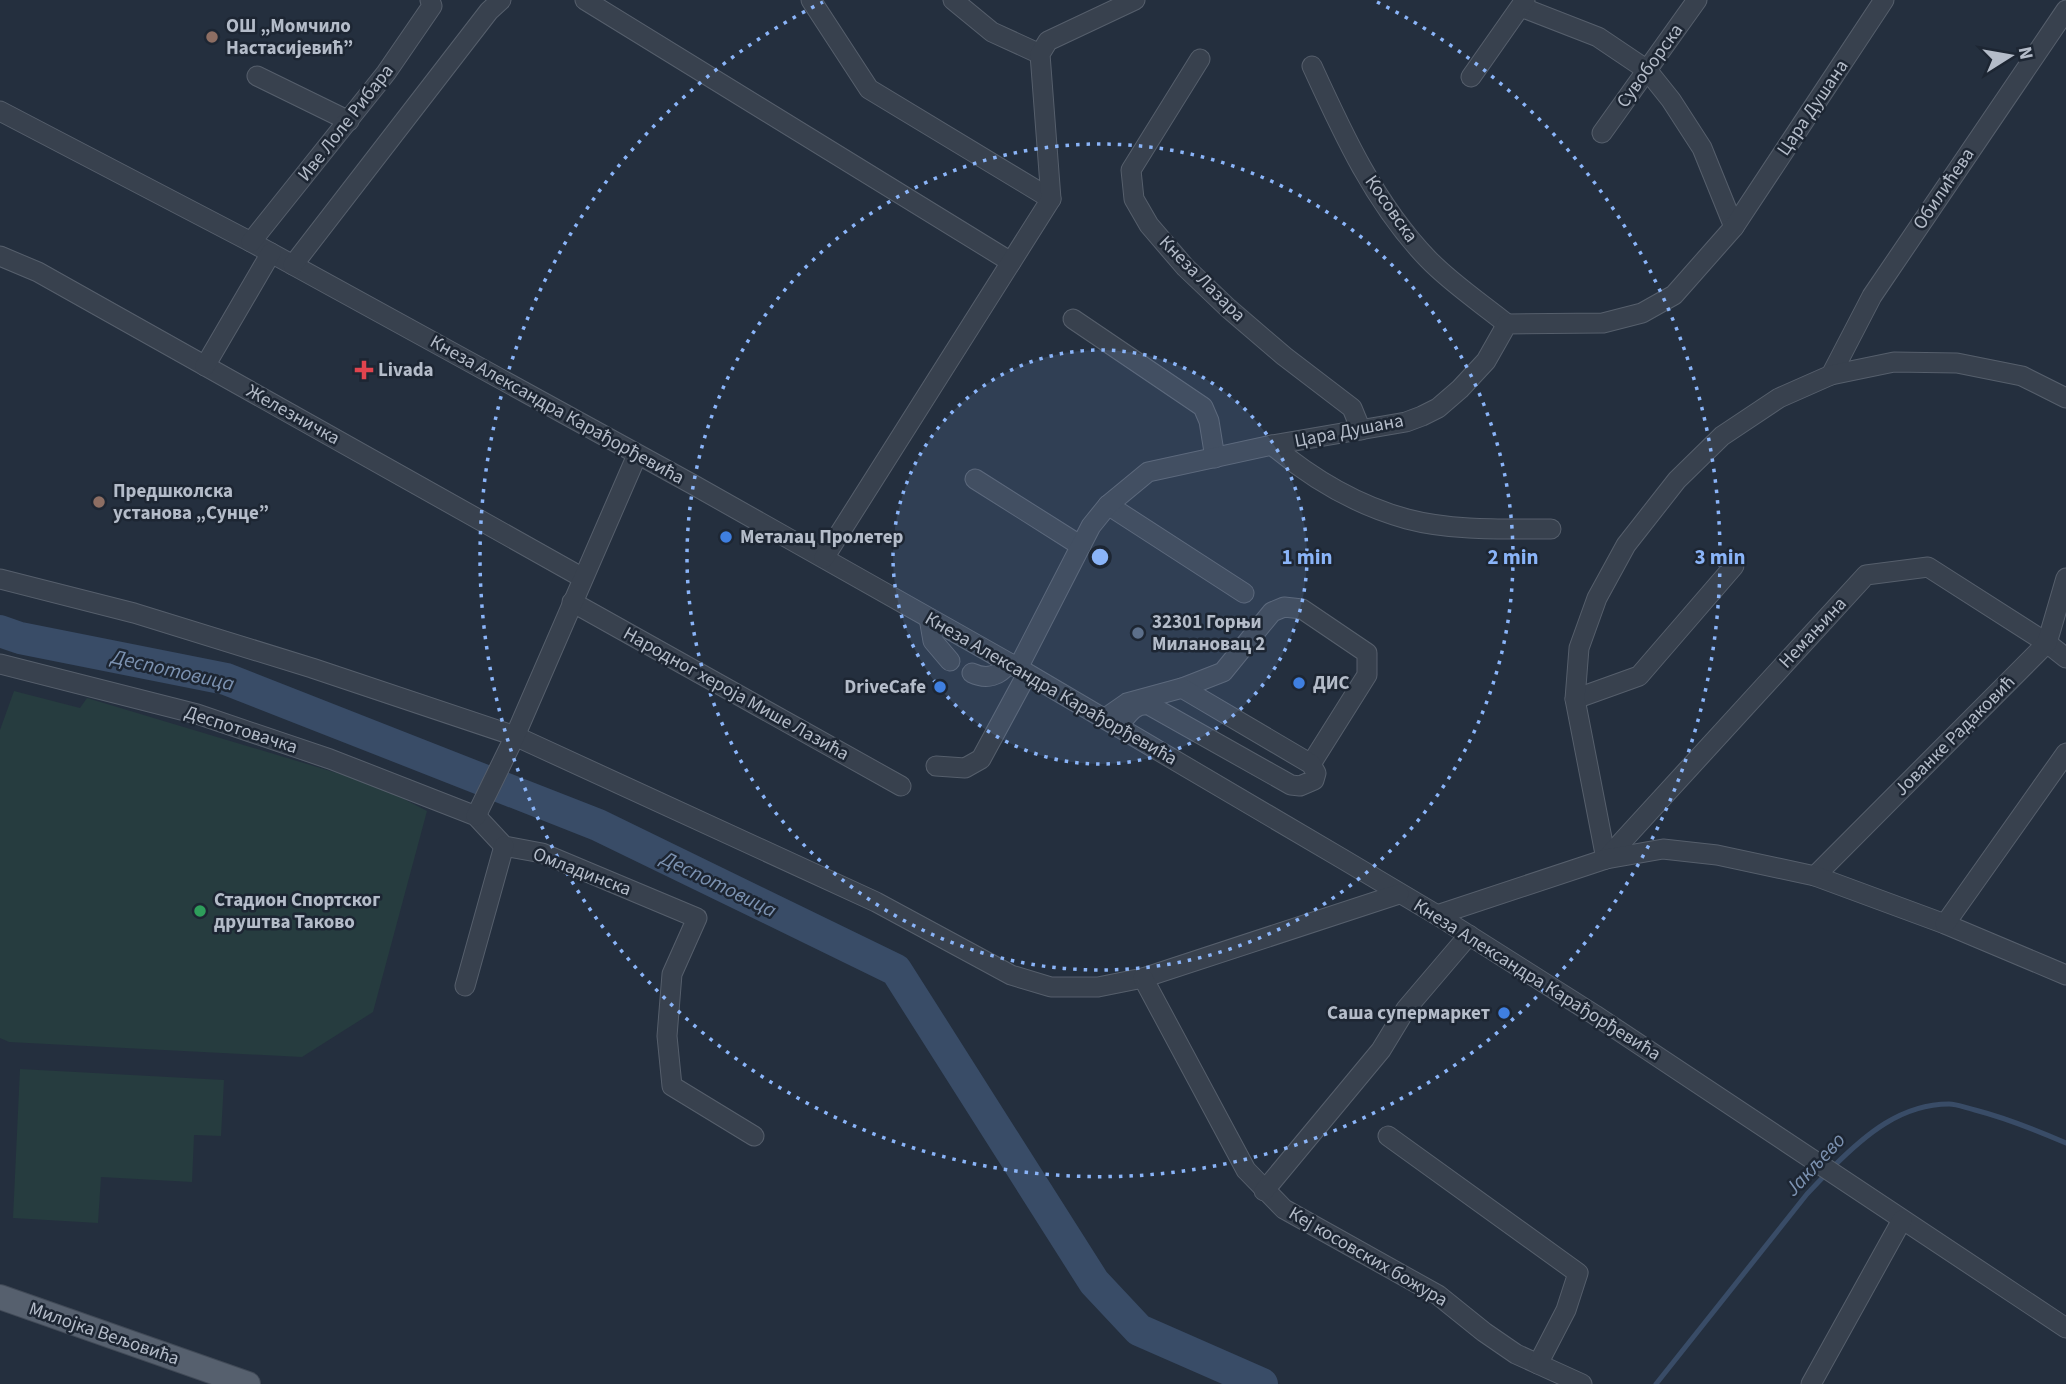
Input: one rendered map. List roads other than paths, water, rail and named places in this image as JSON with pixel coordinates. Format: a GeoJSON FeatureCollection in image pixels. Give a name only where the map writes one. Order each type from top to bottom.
{"type":"FeatureCollection","features":[{"type":"Feature","properties":{"kind":"main road","name":"Милојка Вељовића"},"geometry":{"type":"LineString","coordinates":[[0,1297],[248,1384]]}},
{"type":"Feature","properties":{"kind":"street","name":"Иве Лоле Рибара"},"geometry":{"type":"LineString","coordinates":[[251,242],[386,74],[432,6],[430,0]]}},
{"type":"Feature","properties":{"kind":"street"},"geometry":{"type":"LineString","coordinates":[[293,265],[489,11],[501,0]]}},
{"type":"Feature","properties":{"kind":"street"},"geometry":{"type":"LineString","coordinates":[[585,0],[1011,262]]}},
{"type":"Feature","properties":{"kind":"street"},"geometry":{"type":"LineString","coordinates":[[811,0],[869,89],[1051,199]]}},
{"type":"Feature","properties":{"kind":"street"},"geometry":{"type":"LineString","coordinates":[[953,0],[992,32],[1040,54]]}},
{"type":"Feature","properties":{"kind":"street"},"geometry":{"type":"LineString","coordinates":[[824,558],[1051,199],[1040,54],[1048,41],[1135,0]]}},
{"type":"Feature","properties":{"kind":"street","name":"Сувоборска"},"geometry":{"type":"LineString","coordinates":[[1602,133],[1697,0]]}},
{"type":"Feature","properties":{"kind":"street","name":"Цара Душана"},"geometry":{"type":"LineString","coordinates":[[936,766],[965,768],[981,759],[1018,668],[1091,526],[1108,505],[1148,472],[1272,445],[1406,422],[1438,408],[1460,389],[1486,361],[1507,324],[1603,323],[1642,313],[1674,295],[1734,227],[1884,0]]}},
{"type":"Feature","properties":{"kind":"street"},"geometry":{"type":"LineString","coordinates":[[1471,77],[1523,3],[1598,37],[1647,70],[1671,100],[1702,148],[1734,227]]}},
{"type":"Feature","properties":{"kind":"street","name":"Обилићева"},"geometry":{"type":"LineString","coordinates":[[1831,375],[1872,296],[2066,9]]}},
{"type":"Feature","properties":{"kind":"street","name":"Кнеза Лазара"},"geometry":{"type":"LineString","coordinates":[[1200,59],[1131,170],[1134,200],[1149,225],[1185,267],[1284,356],[1352,408],[1361,430]]}},
{"type":"Feature","properties":{"kind":"street","name":"Косовска"},"geometry":{"type":"LineString","coordinates":[[1312,66],[1354,154],[1400,227],[1430,261],[1507,324]]}},
{"type":"Feature","properties":{"kind":"street"},"geometry":{"type":"LineString","coordinates":[[257,76],[349,121]]}},
{"type":"Feature","properties":{"kind":"street","name":"Кнеза Александра Карађорђевића"},"geometry":{"type":"LineString","coordinates":[[0,111],[251,242],[1018,668],[1469,935],[1595,1015],[2066,1328]]}},
{"type":"Feature","properties":{"kind":"street"},"geometry":{"type":"LineString","coordinates":[[205,366],[271,253]]}},
{"type":"Feature","properties":{"kind":"street","name":"Железничка"},"geometry":{"type":"LineString","coordinates":[[0,256],[38,272],[583,578]]}},
{"type":"Feature","properties":{"kind":"street"},"geometry":{"type":"LineString","coordinates":[[1073,319],[1203,407],[1209,421],[1215,458]]}},
{"type":"Feature","properties":{"kind":"street"},"geometry":{"type":"LineString","coordinates":[[1605,859],[1575,699],[1579,648],[1597,598],[1626,545],[1677,480],[1721,436],[1779,398],[1831,375],[1894,362],[1957,363],[2022,376],[2066,398]]}},
{"type":"Feature","properties":{"kind":"street"},"geometry":{"type":"LineString","coordinates":[[1272,445],[1303,471],[1340,493],[1374,509],[1410,520],[1480,529],[1550,529]]}},
{"type":"Feature","properties":{"kind":"street"},"geometry":{"type":"LineString","coordinates":[[465,986],[504,846],[479,811],[515,736],[637,455]]}},
{"type":"Feature","properties":{"kind":"street"},"geometry":{"type":"LineString","coordinates":[[975,479],[1081,546]]}},
{"type":"Feature","properties":{"kind":"street"},"geometry":{"type":"LineString","coordinates":[[1108,505],[1244,593]]}},
{"type":"Feature","properties":{"kind":"street"},"geometry":{"type":"LineString","coordinates":[[1575,699],[1639,676],[1734,566]]}},
{"type":"Feature","properties":{"kind":"street","name":"Немањина"},"geometry":{"type":"LineString","coordinates":[[1605,859],[1866,575],[1928,567],[2066,658]]}},
{"type":"Feature","properties":{"kind":"street","name":"Јованке Радаковић"},"geometry":{"type":"LineString","coordinates":[[1815,876],[2047,643],[2066,578]]}},
{"type":"Feature","properties":{"kind":"street"},"geometry":{"type":"LineString","coordinates":[[0,579],[134,613],[312,668],[515,736],[877,902],[1011,975],[1051,987],[1098,987],[1143,978],[1399,894]]}},
{"type":"Feature","properties":{"kind":"street","name":"Народног хероја Мише Лазића"},"geometry":{"type":"LineString","coordinates":[[572,602],[901,786]]}},
{"type":"Feature","properties":{"kind":"street"},"geometry":{"type":"LineString","coordinates":[[1111,723],[1127,703],[1182,688],[1223,672],[1272,612],[1284,607],[1302,609],[1367,653],[1368,663],[1367,675],[1311,764]]}},
{"type":"Feature","properties":{"kind":"street"},"geometry":{"type":"LineString","coordinates":[[929,618],[933,641],[950,661]]}},
{"type":"Feature","properties":{"kind":"street","name":"Деспотовачка"},"geometry":{"type":"LineString","coordinates":[[0,664],[197,714],[479,811]]}},
{"type":"Feature","properties":{"kind":"street"},"geometry":{"type":"LineString","coordinates":[[972,673],[982,678],[1018,668]]}},
{"type":"Feature","properties":{"kind":"street"},"geometry":{"type":"LineString","coordinates":[[1111,723],[1140,704],[1149,705],[1291,785],[1300,786],[1314,780],[1316,773],[1311,764],[1182,688]]}},
{"type":"Feature","properties":{"kind":"street"},"geometry":{"type":"LineString","coordinates":[[1945,924],[2066,753]]}},
{"type":"Feature","properties":{"kind":"street","name":"Омладинска"},"geometry":{"type":"LineString","coordinates":[[504,846],[541,853],[697,918],[672,974],[667,1037],[673,1086],[754,1136]]}},
{"type":"Feature","properties":{"kind":"street"},"geometry":{"type":"LineString","coordinates":[[1437,915],[1605,859],[1663,849],[1717,855],[1815,876],[1945,924],[2066,975]]}},
{"type":"Feature","properties":{"kind":"street"},"geometry":{"type":"LineString","coordinates":[[1264,1191],[1381,1050],[1406,1009],[1469,935]]}},
{"type":"Feature","properties":{"kind":"street","name":"Кеј косовских божура"},"geometry":{"type":"LineString","coordinates":[[1143,978],[1245,1170],[1264,1191],[1284,1209],[1438,1295],[1484,1332],[1516,1354],[1538,1364]]}},
{"type":"Feature","properties":{"kind":"street"},"geometry":{"type":"LineString","coordinates":[[1388,1136],[1577,1273],[1566,1310],[1538,1364],[1582,1384]]}},
{"type":"Feature","properties":{"kind":"street"},"geometry":{"type":"LineString","coordinates":[[1811,1384],[1902,1220]]}},
{"type":"Feature","properties":{"kind":"waterway","name":"Деспотовица"},"geometry":{"type":"LineString","coordinates":[[0,631],[20,638],[226,679],[598,825],[896,970],[1094,1282],[1139,1330],[1262,1384]]}},
{"type":"Feature","properties":{"kind":"waterway","name":"Јакљево"},"geometry":{"type":"LineString","coordinates":[[1833,1167],[1885,1124],[1900,1115],[1932,1105],[1952,1104],[1987,1113],[2066,1143]]}},
{"type":"Feature","properties":{"kind":"waterway","name":"Јакљево"},"geometry":{"type":"LineString","coordinates":[[1656,1384],[1807,1194],[1826,1174]]}},
{"type":"Feature","properties":{"kind":"place","name":"ОШ „Момчило Настасијевић”"},"geometry":{"type":"Point","coordinates":[212,37]}},
{"type":"Feature","properties":{"kind":"place","name":"Livada"},"geometry":{"type":"Point","coordinates":[364,370]}},
{"type":"Feature","properties":{"kind":"place","name":"Предшколска установа „Сунце”"},"geometry":{"type":"Point","coordinates":[99,502]}},
{"type":"Feature","properties":{"kind":"place","name":"Металац Пролетер"},"geometry":{"type":"Point","coordinates":[726,537]}},
{"type":"Feature","properties":{"kind":"place","name":"32301 Горњи Милановац 2"},"geometry":{"type":"Point","coordinates":[1138,633]}},
{"type":"Feature","properties":{"kind":"place","name":"ДИС"},"geometry":{"type":"Point","coordinates":[1299,683]}},
{"type":"Feature","properties":{"kind":"place","name":"DriveCafe"},"geometry":{"type":"Point","coordinates":[940,687]}},
{"type":"Feature","properties":{"kind":"place","name":"Стадион Спортског друштва Таково"},"geometry":{"type":"Point","coordinates":[200,911]}},
{"type":"Feature","properties":{"kind":"place","name":"Саша супермаркет"},"geometry":{"type":"Point","coordinates":[1504,1013]}}]}
